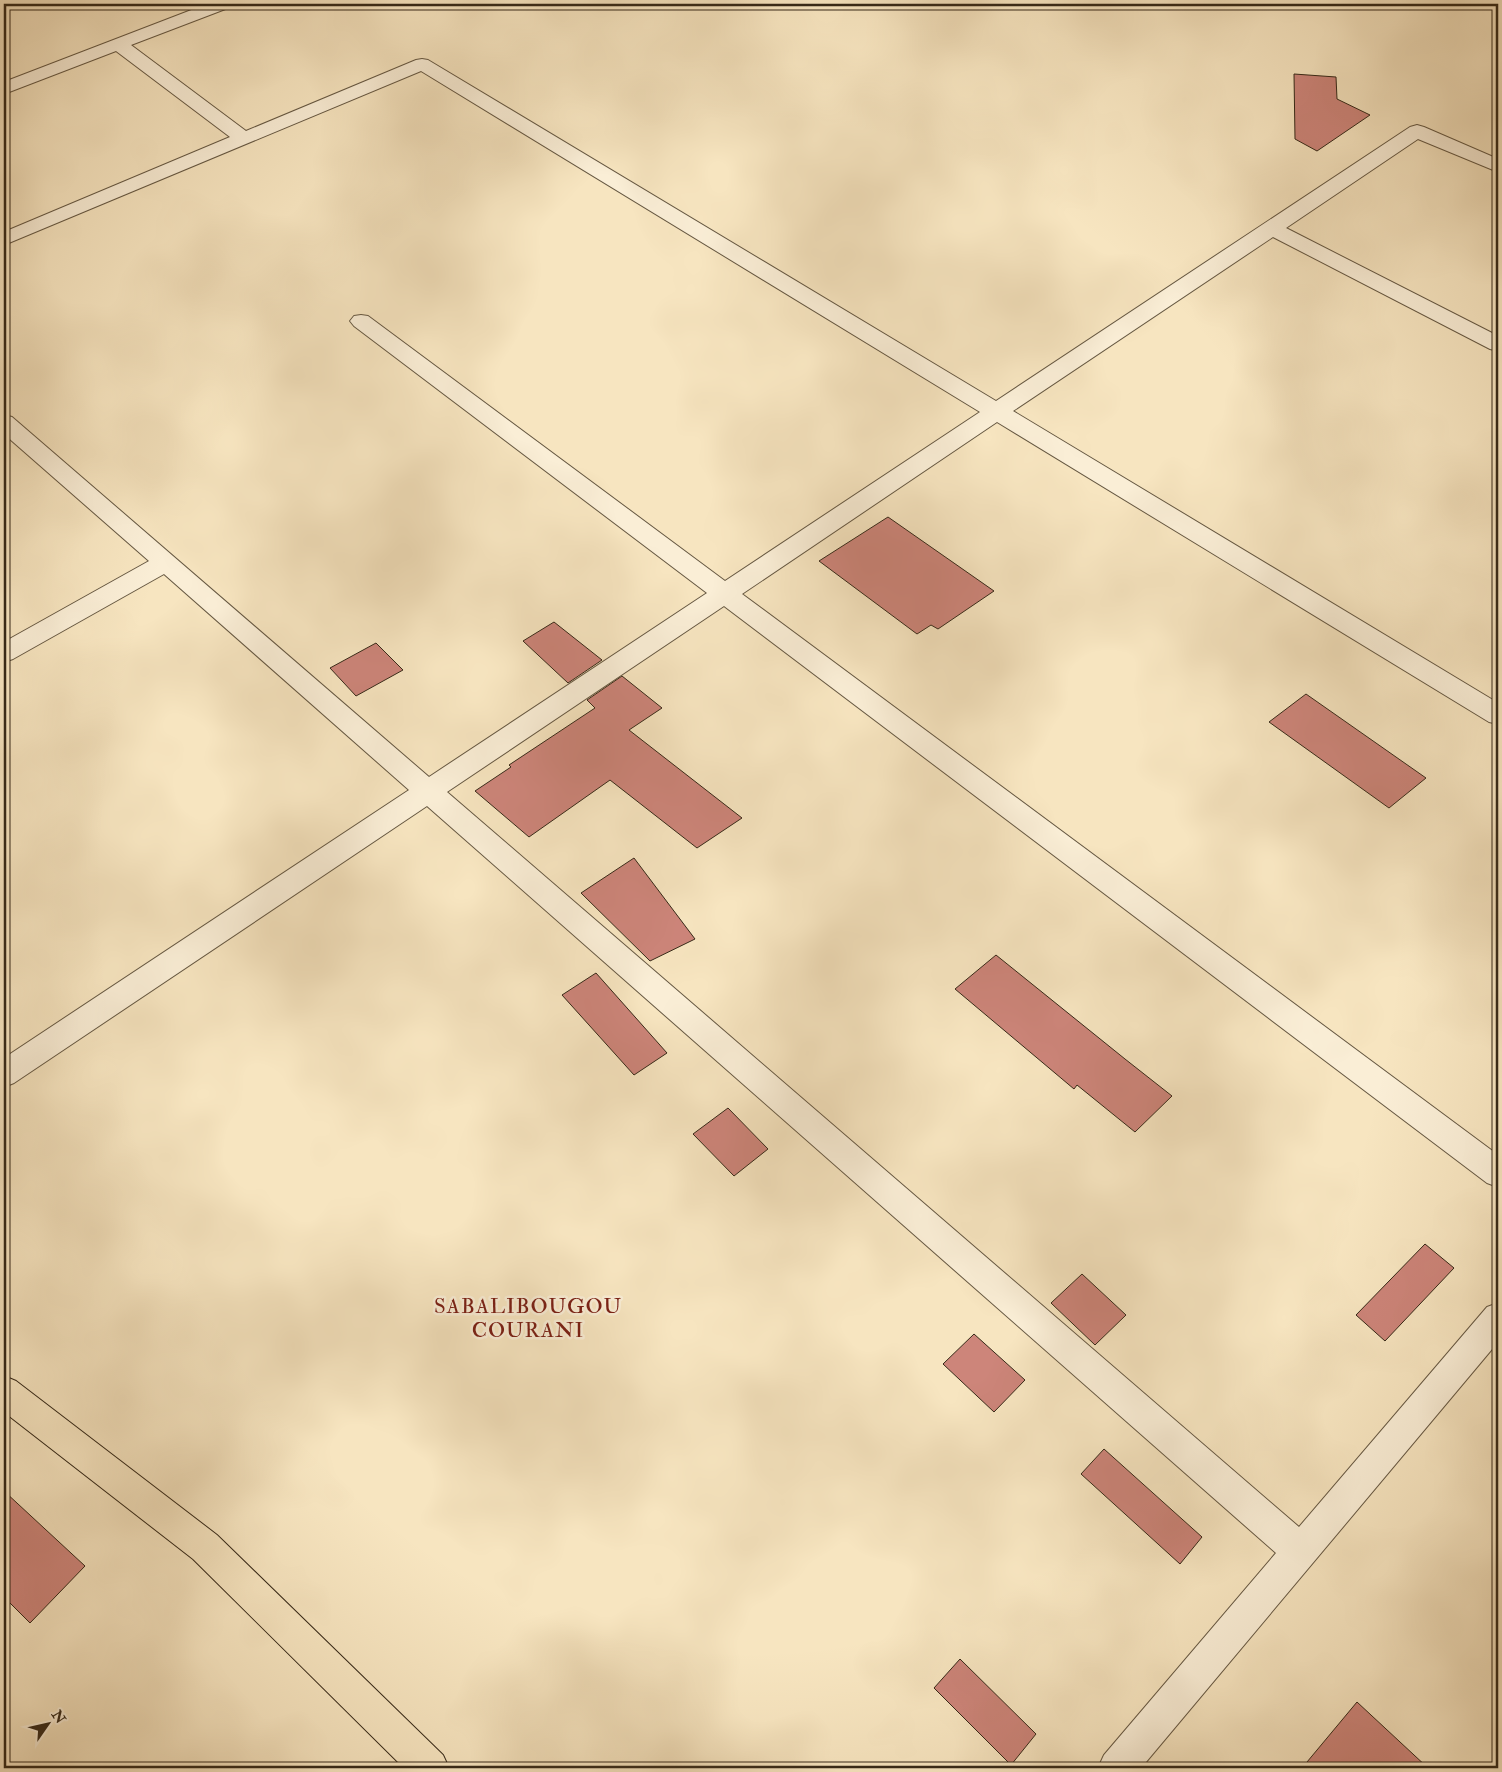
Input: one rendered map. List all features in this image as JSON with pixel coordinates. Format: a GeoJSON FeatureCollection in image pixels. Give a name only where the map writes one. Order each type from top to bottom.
{"type":"FeatureCollection","features":[{"type":"Feature","properties":{"kind":"main road"},"geometry":{"type":"LineString","coordinates":[[4,1392],[204,1547],[430,1768]]}},
{"type":"Feature","properties":{"kind":"street"},"geometry":{"type":"LineString","coordinates":[[4,88],[222,4]]}},
{"type":"Feature","properties":{"kind":"street"},"geometry":{"type":"LineString","coordinates":[[118,44],[243,138]]}},
{"type":"Feature","properties":{"kind":"street"},"geometry":{"type":"LineString","coordinates":[[4,238],[422,64],[1498,715]]}},
{"type":"Feature","properties":{"kind":"street"},"geometry":{"type":"LineString","coordinates":[[4,1074],[1417,131],[1498,166]]}},
{"type":"Feature","properties":{"kind":"street"},"geometry":{"type":"LineString","coordinates":[[1271,228],[1498,344]]}},
{"type":"Feature","properties":{"kind":"street"},"geometry":{"type":"LineString","coordinates":[[360,321],[1498,1173]]}},
{"type":"Feature","properties":{"kind":"street"},"geometry":{"type":"LineString","coordinates":[[4,422],[1300,1551]]}},
{"type":"Feature","properties":{"kind":"street"},"geometry":{"type":"LineString","coordinates":[[4,653],[165,563]]}},
{"type":"Feature","properties":{"kind":"street"},"geometry":{"type":"LineString","coordinates":[[1117,1768],[1498,1318]]}},
{"type":"Feature","properties":{"kind":"building"},"geometry":{"type":"Polygon","coordinates":[[[1294,74],[1336,77],[1337,99],[1370,115],[1317,151],[1295,139],[1294,74]]]}},
{"type":"Feature","properties":{"kind":"building"},"geometry":{"type":"Polygon","coordinates":[[[888,517],[994,591],[938,629],[931,625],[917,634],[819,561],[888,517]]]}},
{"type":"Feature","properties":{"kind":"building"},"geometry":{"type":"Polygon","coordinates":[[[554,622],[602,660],[568,683],[523,641],[554,622]]]}},
{"type":"Feature","properties":{"kind":"building"},"geometry":{"type":"Polygon","coordinates":[[[376,643],[403,670],[356,696],[330,668],[376,643]]]}},
{"type":"Feature","properties":{"kind":"building"},"geometry":{"type":"Polygon","coordinates":[[[622,676],[662,708],[629,730],[742,818],[697,848],[610,780],[529,837],[475,791],[511,767],[509,765],[595,708],[587,700],[622,676]]]}},
{"type":"Feature","properties":{"kind":"building"},"geometry":{"type":"Polygon","coordinates":[[[1306,694],[1426,778],[1389,808],[1269,722],[1306,694]]]}},
{"type":"Feature","properties":{"kind":"building"},"geometry":{"type":"Polygon","coordinates":[[[634,858],[695,939],[650,961],[581,893],[634,858]]]}},
{"type":"Feature","properties":{"kind":"building"},"geometry":{"type":"Polygon","coordinates":[[[996,955],[1172,1096],[1135,1132],[1077,1085],[1074,1089],[955,989],[996,955]]]}},
{"type":"Feature","properties":{"kind":"building"},"geometry":{"type":"Polygon","coordinates":[[[596,973],[667,1053],[634,1075],[562,995],[596,973]]]}},
{"type":"Feature","properties":{"kind":"building"},"geometry":{"type":"Polygon","coordinates":[[[728,1108],[768,1149],[734,1176],[693,1134],[728,1108]]]}},
{"type":"Feature","properties":{"kind":"building"},"geometry":{"type":"Polygon","coordinates":[[[1425,1244],[1454,1268],[1385,1341],[1356,1315],[1425,1244]]]}},
{"type":"Feature","properties":{"kind":"building"},"geometry":{"type":"Polygon","coordinates":[[[1082,1274],[1126,1315],[1095,1345],[1051,1303],[1082,1274]]]}},
{"type":"Feature","properties":{"kind":"building"},"geometry":{"type":"Polygon","coordinates":[[[974,1334],[1025,1380],[994,1412],[943,1364],[974,1334]]]}},
{"type":"Feature","properties":{"kind":"building"},"geometry":{"type":"Polygon","coordinates":[[[1104,1449],[1202,1537],[1180,1564],[1081,1474],[1104,1449]]]}},
{"type":"Feature","properties":{"kind":"building"},"geometry":{"type":"Polygon","coordinates":[[[4,1491],[85,1566],[30,1623],[4,1597],[4,1491]]]}},
{"type":"Feature","properties":{"kind":"building"},"geometry":{"type":"Polygon","coordinates":[[[960,1659],[1036,1734],[1011,1765],[934,1688],[960,1659]]]}},
{"type":"Feature","properties":{"kind":"building"},"geometry":{"type":"Polygon","coordinates":[[[1357,1702],[1428,1768],[1302,1768],[1357,1702]]]}},
{"type":"Feature","properties":{"kind":"district","name":"SABALIBOUGOU COURANI"},"geometry":{"type":"Point","coordinates":[528,1318]}}]}
